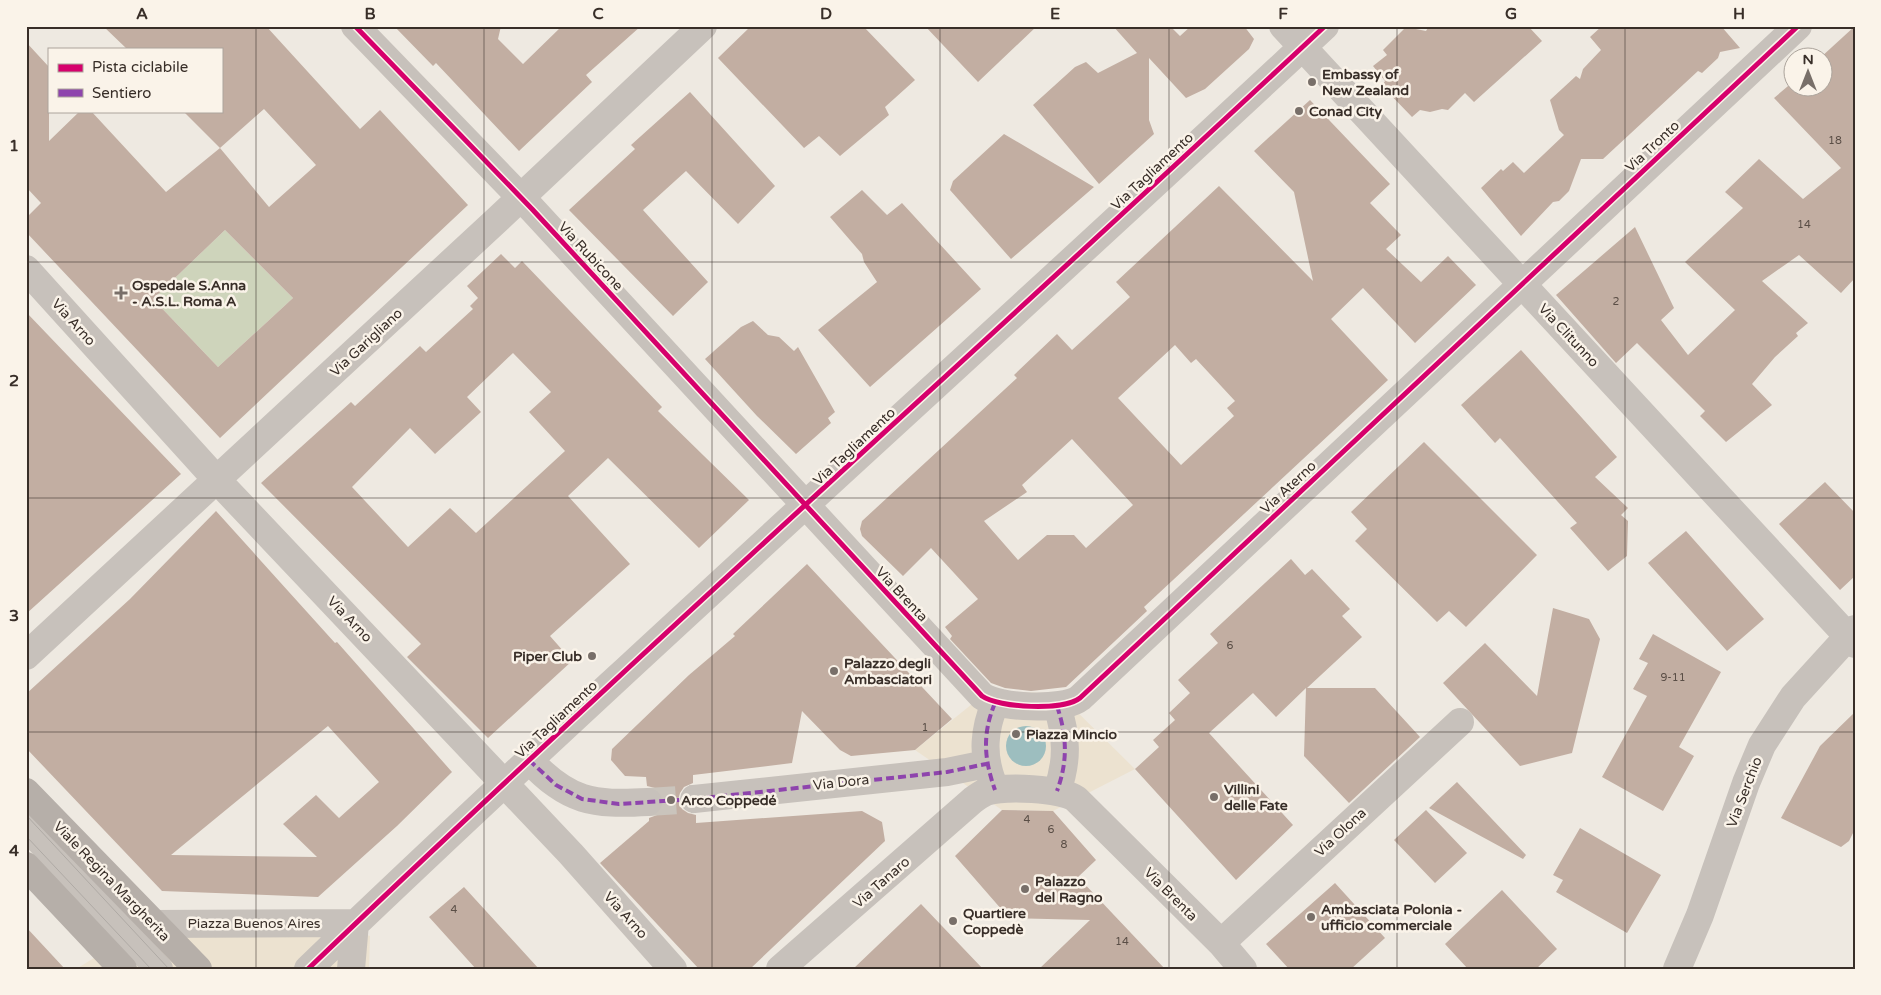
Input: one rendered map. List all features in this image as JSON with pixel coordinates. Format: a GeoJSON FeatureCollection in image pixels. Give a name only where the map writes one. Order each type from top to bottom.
{"type":"FeatureCollection","features":[{"type":"Feature","properties":{"kind":"main road","name":"Viale Regina Margherita"},"geometry":{"type":"LineString","coordinates":[[26,792],[198,969]]}},
{"type":"Feature","properties":{"kind":"main road"},"geometry":{"type":"LineString","coordinates":[[26,866],[114,964]]}},
{"type":"Feature","properties":{"kind":"street","name":"Via Rubicone"},"geometry":{"type":"LineString","coordinates":[[355,26],[521,197],[806,506]]}},
{"type":"Feature","properties":{"kind":"street","name":"Via Garigliano"},"geometry":{"type":"LineString","coordinates":[[26,656],[703,26]]}},
{"type":"Feature","properties":{"kind":"street","name":"Via Clitunno"},"geometry":{"type":"LineString","coordinates":[[1283,26],[1852,637]]}},
{"type":"Feature","properties":{"kind":"street","name":"Via Tagliamento"},"geometry":{"type":"LineString","coordinates":[[355,923],[504,782],[806,506],[1325,26]]}},
{"type":"Feature","properties":{"kind":"street","name":"Via Tronto"},"geometry":{"type":"LineString","coordinates":[[1521,283],[1798,26]]}},
{"type":"Feature","properties":{"kind":"street","name":"Via Arno"},"geometry":{"type":"LineString","coordinates":[[26,269],[217,480],[504,782],[673,969]]}},
{"type":"Feature","properties":{"kind":"street","name":"Via Aterno"},"geometry":{"type":"LineString","coordinates":[[1063,705],[1080,698],[1521,283]]}},
{"type":"Feature","properties":{"kind":"street","name":"Via Brenta"},"geometry":{"type":"LineString","coordinates":[[806,506],[988,700]]}},
{"type":"Feature","properties":{"kind":"street","name":"Via Serchio"},"geometry":{"type":"LineString","coordinates":[[1677,969],[1713,879],[1746,783],[1762,745],[1793,697],[1852,637]]}},
{"type":"Feature","properties":{"kind":"street"},"geometry":{"type":"LineString","coordinates":[[988,700],[1063,705],[1067,750],[1067,795],[988,792],[985,734],[988,700]]}},
{"type":"Feature","properties":{"kind":"street","name":"Via Olona"},"geometry":{"type":"LineString","coordinates":[[1221,943],[1460,722]]}},
{"type":"Feature","properties":{"kind":"street"},"geometry":{"type":"LineString","coordinates":[[529,760],[556,785],[582,800],[606,803],[648,802]]}},
{"type":"Feature","properties":{"kind":"street","name":"Via Dora"},"geometry":{"type":"LineString","coordinates":[[694,798],[957,770],[986,764]]}},
{"type":"Feature","properties":{"kind":"street","name":"Via Tanaro"},"geometry":{"type":"LineString","coordinates":[[780,969],[988,792]]}},
{"type":"Feature","properties":{"kind":"street","name":"Via Brenta"},"geometry":{"type":"LineString","coordinates":[[1067,795],[1221,943],[1244,969]]}},
{"type":"Feature","properties":{"kind":"street","name":"Viale Regina Margherita"},"geometry":{"type":"LineString","coordinates":[[26,826],[159,969]]}},
{"type":"Feature","properties":{"kind":"street"},"geometry":{"type":"LineString","coordinates":[[351,969],[355,923]]}},
{"type":"Feature","properties":{"kind":"street","name":"Piazza Buenos Aires"},"geometry":{"type":"LineString","coordinates":[[153,924],[355,923]]}},
{"type":"Feature","properties":{"kind":"street","name":"Piazza Buenos Aires"},"geometry":{"type":"LineString","coordinates":[[308,969],[355,923]]}},
{"type":"Feature","properties":{"kind":"green space"},"geometry":{"type":"Polygon","coordinates":[[[225,230],[293,298],[218,367],[153,299],[225,230]]]}},
{"type":"Feature","properties":{"kind":"shaded area","name":"Piazza Mincio"},"geometry":{"type":"Polygon","coordinates":[[[1007,692],[1058,693],[1135,769],[1053,811],[1002,810],[915,750],[982,696],[1007,692]]]}},
{"type":"Feature","properties":{"kind":"shaded area"},"geometry":{"type":"Polygon","coordinates":[[[173,910],[319,916],[370,936],[369,969],[76,969],[173,910]]]}},
{"type":"Feature","properties":{"kind":"water"},"geometry":{"type":"Polygon","coordinates":[[[1022,726],[1030,726],[1037,729],[1043,735],[1046,746],[1043,757],[1037,763],[1030,766],[1022,766],[1015,763],[1009,757],[1006,750],[1006,742],[1009,735],[1015,729],[1022,726]]]}},
{"type":"Feature","properties":{"kind":"building"},"geometry":{"type":"Polygon","coordinates":[[[103,26],[266,26],[360,129],[380,110],[468,205],[220,438],[26,232],[26,218],[41,203],[26,187],[26,42],[48,66],[49,141],[79,112],[92,112],[166,192],[220,148],[184,112],[222,112],[222,48],[126,48],[103,26]],[[264,109],[220,148],[269,207],[316,165],[264,109]],[[225,230],[153,299],[218,367],[293,298],[225,230]]]}},
{"type":"Feature","properties":{"kind":"building"},"geometry":{"type":"Polygon","coordinates":[[[394,26],[501,26],[498,39],[523,64],[562,26],[641,26],[586,75],[592,82],[519,151],[436,63],[433,66],[394,26]]]}},
{"type":"Feature","properties":{"kind":"building"},"geometry":{"type":"Polygon","coordinates":[[[751,26],[863,26],[915,80],[885,107],[889,115],[840,156],[819,136],[804,148],[718,58],[751,26]]]}},
{"type":"Feature","properties":{"kind":"building"},"geometry":{"type":"Polygon","coordinates":[[[925,26],[1037,26],[978,82],[925,26]]]}},
{"type":"Feature","properties":{"kind":"building"},"geometry":{"type":"Polygon","coordinates":[[[1113,26],[1170,26],[1180,36],[1191,26],[1244,26],[1254,39],[1249,49],[1205,89],[1186,98],[1149,58],[1149,120],[1154,134],[1099,184],[1033,105],[1075,67],[1086,62],[1098,73],[1137,53],[1113,26]]]}},
{"type":"Feature","properties":{"kind":"building"},"geometry":{"type":"Polygon","coordinates":[[[1429,26],[1528,26],[1542,41],[1474,102],[1465,93],[1448,110],[1442,109],[1430,112],[1420,110],[1412,117],[1382,86],[1385,81],[1373,66],[1387,55],[1383,50],[1406,27],[1426,31],[1429,26]]]}},
{"type":"Feature","properties":{"kind":"building"},"geometry":{"type":"Polygon","coordinates":[[[1602,26],[1721,26],[1740,48],[1720,52],[1718,58],[1702,73],[1698,71],[1603,159],[1581,159],[1569,191],[1559,201],[1553,202],[1521,236],[1481,188],[1501,169],[1503,171],[1513,162],[1524,173],[1564,135],[1559,130],[1550,100],[1576,76],[1580,79],[1583,69],[1601,50],[1590,37],[1602,26]]]}},
{"type":"Feature","properties":{"kind":"building"},"geometry":{"type":"Polygon","coordinates":[[[1855,26],[1855,278],[1841,293],[1799,255],[1762,281],[1808,323],[1796,333],[1798,336],[1775,357],[1752,384],[1772,405],[1726,442],[1700,416],[1705,411],[1637,343],[1616,363],[1556,295],[1635,227],[1674,308],[1661,320],[1688,355],[1735,310],[1685,262],[1743,208],[1725,192],[1759,159],[1803,199],[1841,168],[1774,98],[1784,90],[1784,98],[1834,98],[1834,48],[1831,48],[1855,26]]]}},
{"type":"Feature","properties":{"kind":"building"},"geometry":{"type":"Polygon","coordinates":[[[690,92],[775,186],[738,224],[686,171],[643,210],[708,282],[673,316],[569,210],[635,149],[631,145],[690,92]]]}},
{"type":"Feature","properties":{"kind":"building"},"geometry":{"type":"Polygon","coordinates":[[[1310,100],[1390,184],[1370,203],[1401,235],[1386,249],[1421,282],[1448,256],[1476,285],[1415,343],[1363,288],[1331,319],[1388,380],[1144,607],[1147,611],[1066,687],[1031,691],[1005,688],[991,683],[950,639],[952,636],[945,627],[978,599],[931,548],[903,576],[862,536],[860,529],[862,521],[1017,378],[1014,375],[1057,334],[1072,350],[1130,297],[1116,282],[1219,186],[1313,281],[1294,192],[1254,151],[1310,100]],[[1175,345],[1118,398],[1181,465],[1234,416],[1227,408],[1235,401],[1196,359],[1191,363],[1175,345]],[[1072,439],[1022,485],[1027,492],[984,521],[1018,560],[1047,535],[1074,535],[1086,548],[1133,505],[1072,439]]]}},
{"type":"Feature","properties":{"kind":"building"},"geometry":{"type":"Polygon","coordinates":[[[1004,134],[1094,187],[1011,259],[950,190],[953,181],[1004,134]]]}},
{"type":"Feature","properties":{"kind":"building"},"geometry":{"type":"Polygon","coordinates":[[[862,190],[887,215],[902,203],[981,289],[870,387],[818,330],[877,282],[864,262],[862,254],[830,217],[862,190]]]}},
{"type":"Feature","properties":{"kind":"building"},"geometry":{"type":"Polygon","coordinates":[[[501,254],[515,268],[522,261],[662,407],[658,411],[749,500],[699,548],[608,458],[568,496],[630,564],[550,636],[572,661],[488,738],[407,657],[421,644],[261,483],[351,402],[355,406],[420,346],[426,352],[473,309],[470,306],[478,298],[467,286],[501,254]],[[513,353],[467,397],[481,412],[435,454],[410,428],[352,487],[408,547],[450,508],[476,533],[565,451],[529,412],[551,392],[513,353]]]}},
{"type":"Feature","properties":{"kind":"building"},"geometry":{"type":"Polygon","coordinates":[[[26,312],[181,474],[26,614],[26,312]]]}},
{"type":"Feature","properties":{"kind":"building"},"geometry":{"type":"Polygon","coordinates":[[[753,321],[768,335],[779,337],[794,351],[798,347],[835,412],[828,418],[831,423],[796,454],[757,416],[705,359],[741,327],[753,321]]]}},
{"type":"Feature","properties":{"kind":"building"},"geometry":{"type":"Polygon","coordinates":[[[1521,350],[1617,457],[1595,477],[1628,508],[1621,515],[1628,521],[1627,556],[1608,571],[1570,528],[1577,523],[1500,438],[1495,443],[1461,405],[1521,350]]]}},
{"type":"Feature","properties":{"kind":"building"},"geometry":{"type":"Polygon","coordinates":[[[1424,442],[1537,555],[1466,627],[1449,611],[1437,622],[1355,541],[1367,529],[1351,512],[1424,442]]]}},
{"type":"Feature","properties":{"kind":"building"},"geometry":{"type":"Polygon","coordinates":[[[1825,482],[1855,513],[1855,576],[1840,590],[1779,524],[1825,482]]]}},
{"type":"Feature","properties":{"kind":"building"},"geometry":{"type":"Polygon","coordinates":[[[216,511],[335,643],[337,642],[452,772],[397,826],[318,897],[162,891],[26,748],[26,694],[130,599],[216,511]],[[328,726],[171,855],[317,857],[283,824],[316,795],[339,818],[379,782],[328,726]]]}},
{"type":"Feature","properties":{"kind":"building"},"geometry":{"type":"Polygon","coordinates":[[[1686,531],[1764,619],[1727,651],[1648,563],[1686,531]]]}},
{"type":"Feature","properties":{"kind":"building"},"geometry":{"type":"Polygon","coordinates":[[[1291,559],[1305,575],[1312,569],[1350,609],[1342,616],[1362,637],[1307,688],[1375,688],[1420,737],[1349,803],[1304,756],[1306,688],[1276,717],[1253,693],[1209,733],[1293,825],[1236,880],[1135,769],[1159,747],[1153,740],[1175,720],[1169,713],[1190,693],[1178,680],[1218,643],[1210,634],[1291,559]]]}},
{"type":"Feature","properties":{"kind":"building"},"geometry":{"type":"Polygon","coordinates":[[[807,564],[952,719],[915,750],[851,756],[840,750],[802,711],[792,763],[693,775],[693,783],[684,787],[678,800],[682,809],[696,815],[696,823],[862,811],[882,822],[885,841],[750,969],[699,969],[600,863],[649,821],[649,818],[657,815],[662,809],[664,802],[661,793],[655,788],[647,786],[646,777],[625,776],[611,760],[612,749],[689,675],[735,636],[733,634],[807,564]]]}},
{"type":"Feature","properties":{"kind":"building"},"geometry":{"type":"Polygon","coordinates":[[[1553,608],[1589,619],[1600,639],[1572,753],[1520,766],[1443,683],[1485,643],[1537,696],[1553,608]]]}},
{"type":"Feature","properties":{"kind":"building"},"geometry":{"type":"Polygon","coordinates":[[[1653,634],[1721,672],[1679,747],[1694,756],[1663,811],[1602,777],[1647,696],[1633,689],[1648,663],[1639,659],[1653,634]]]}},
{"type":"Feature","properties":{"kind":"building"},"geometry":{"type":"Polygon","coordinates":[[[1855,712],[1855,829],[1849,841],[1841,847],[1781,818],[1820,746],[1855,712]]]}},
{"type":"Feature","properties":{"kind":"building"},"geometry":{"type":"Polygon","coordinates":[[[1457,782],[1526,855],[1523,859],[1429,808],[1457,782]]]}},
{"type":"Feature","properties":{"kind":"building","name":"Palazzo del Ragno"},"geometry":{"type":"Polygon","coordinates":[[[1002,810],[1053,811],[1096,860],[1078,877],[1165,969],[1039,969],[1090,920],[1009,918],[955,856],[1002,810]]]}},
{"type":"Feature","properties":{"kind":"building"},"geometry":{"type":"Polygon","coordinates":[[[1426,810],[1467,853],[1435,883],[1394,840],[1426,810]]]}},
{"type":"Feature","properties":{"kind":"building"},"geometry":{"type":"Polygon","coordinates":[[[1580,828],[1661,875],[1627,933],[1556,892],[1563,880],[1553,875],[1580,828]]]}},
{"type":"Feature","properties":{"kind":"building"},"geometry":{"type":"Polygon","coordinates":[[[1335,883],[1385,938],[1351,969],[1289,969],[1266,944],[1335,883]]]}},
{"type":"Feature","properties":{"kind":"building"},"geometry":{"type":"Polygon","coordinates":[[[464,887],[539,969],[476,969],[429,917],[464,887]]]}},
{"type":"Feature","properties":{"kind":"building"},"geometry":{"type":"Polygon","coordinates":[[[1502,890],[1557,949],[1536,969],[1468,969],[1445,944],[1502,890]]]}},
{"type":"Feature","properties":{"kind":"building"},"geometry":{"type":"Polygon","coordinates":[[[921,904],[983,969],[853,969],[921,904]]]}},
{"type":"Feature","properties":{"kind":"building"},"geometry":{"type":"Polygon","coordinates":[[[26,927],[65,969],[26,969],[26,927]]]}},
{"type":"Feature","properties":{"kind":"tunnel"},"geometry":{"type":"LineString","coordinates":[[648,802],[694,799]]}},
{"type":"Feature","properties":{"kind":"tram line"},"geometry":{"type":"LineString","coordinates":[[26,815],[169,969]]}},
{"type":"Feature","properties":{"kind":"tram line"},"geometry":{"type":"LineString","coordinates":[[26,836],[151,969]]}},
{"type":"Feature","properties":{"kind":"marked path"},"geometry":{"type":"LineString","coordinates":[[995,703],[986,736],[987,757],[995,790]]}},
{"type":"Feature","properties":{"kind":"marked path"},"geometry":{"type":"LineString","coordinates":[[1057,706],[1063,728],[1065,748],[1061,780],[1057,791]]}},
{"type":"Feature","properties":{"kind":"marked path"},"geometry":{"type":"LineString","coordinates":[[529,760],[556,785],[582,799],[619,804],[694,799],[947,772],[986,764]]}},
{"type":"Feature","properties":{"kind":"cycle path"},"geometry":{"type":"LineString","coordinates":[[355,26],[532,209],[982,696],[1002,703],[1031,706],[1060,705],[1080,698],[1798,26]]}},
{"type":"Feature","properties":{"kind":"cycle path"},"geometry":{"type":"LineString","coordinates":[[308,969],[687,613],[1325,26]]}},
{"type":"Feature","properties":{"kind":"place","name":"Embassy of New Zealand"},"geometry":{"type":"Point","coordinates":[1312,82]}},
{"type":"Feature","properties":{"kind":"place","name":"Conad City"},"geometry":{"type":"Point","coordinates":[1299,111]}},
{"type":"Feature","properties":{"kind":"place","name":"Ospedale S.Anna - A.S.L. Roma A"},"geometry":{"type":"Point","coordinates":[121,293]}},
{"type":"Feature","properties":{"kind":"place","name":"Piper Club"},"geometry":{"type":"Point","coordinates":[592,656]}},
{"type":"Feature","properties":{"kind":"place","name":"Palazzo degli Ambasciatori"},"geometry":{"type":"Point","coordinates":[834,671]}},
{"type":"Feature","properties":{"kind":"place","name":"Piazza Mincio"},"geometry":{"type":"Point","coordinates":[1016,734]}},
{"type":"Feature","properties":{"kind":"place","name":"Villini delle Fate"},"geometry":{"type":"Point","coordinates":[1214,797]}},
{"type":"Feature","properties":{"kind":"place","name":"Arco Coppedé"},"geometry":{"type":"Point","coordinates":[671,800]}},
{"type":"Feature","properties":{"kind":"place","name":"Palazzo del Ragno"},"geometry":{"type":"Point","coordinates":[1025,889]}},
{"type":"Feature","properties":{"kind":"place","name":"Ambasciata Polonia - ufficio commerciale"},"geometry":{"type":"Point","coordinates":[1311,917]}},
{"type":"Feature","properties":{"kind":"place","name":"Quartiere Coppedè"},"geometry":{"type":"Point","coordinates":[953,921]}}]}
